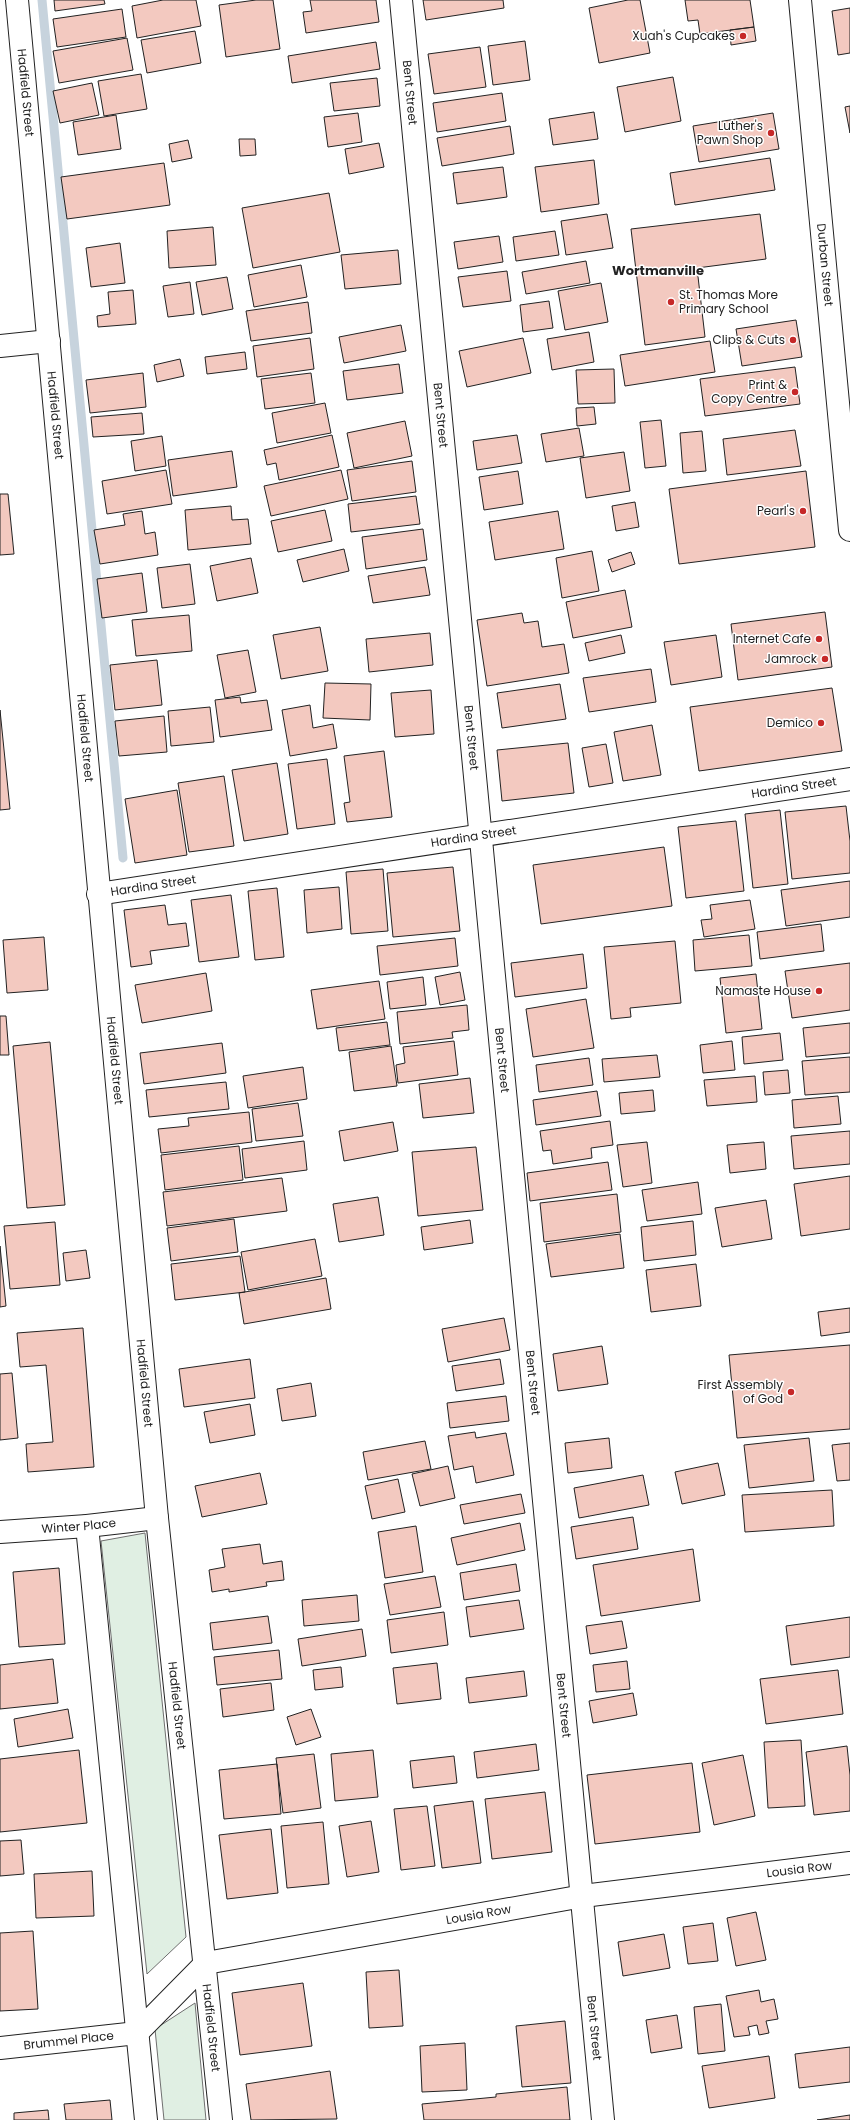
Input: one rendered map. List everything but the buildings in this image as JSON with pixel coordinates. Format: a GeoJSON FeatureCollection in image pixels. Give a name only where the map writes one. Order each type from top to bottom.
{"type":"FeatureCollection","features":[{"type":"Feature","properties":{"kind":"street","name":"Hadfield Street"},"geometry":{"type":"LineString","coordinates":[[17,0],[98,894],[157,1518],[206,1963],[221,2120]]}},
{"type":"Feature","properties":{"kind":"street","name":"Bent Street"},"geometry":{"type":"LineString","coordinates":[[401,0],[583,1896],[603,2120]]}},
{"type":"Feature","properties":{"kind":"street","name":"Durban Street"},"geometry":{"type":"LineString","coordinates":[[800,0],[850,530]]}},
{"type":"Feature","properties":{"kind":"street"},"geometry":{"type":"LineString","coordinates":[[0,346],[49,341]]}},
{"type":"Feature","properties":{"kind":"street","name":"Hardina Street"},"geometry":{"type":"LineString","coordinates":[[98,894],[850,779]]}},
{"type":"Feature","properties":{"kind":"street","name":"Winter Place"},"geometry":{"type":"LineString","coordinates":[[0,1532],[87,1526],[157,1518]]}},
{"type":"Feature","properties":{"kind":"street"},"geometry":{"type":"LineString","coordinates":[[87,1526],[146,2120]]}},
{"type":"Feature","properties":{"kind":"street","name":"Lousia Row"},"geometry":{"type":"LineString","coordinates":[[206,1963],[583,1896],[850,1862]]}},
{"type":"Feature","properties":{"kind":"street"},"geometry":{"type":"LineString","coordinates":[[137,2032],[206,1963]]}},
{"type":"Feature","properties":{"kind":"street","name":"Brummel Place"},"geometry":{"type":"LineString","coordinates":[[0,2048],[137,2032]]}},
{"type":"Feature","properties":{"kind":"green space"},"geometry":{"type":"Polygon","coordinates":[[[145,1533],[186,1937],[147,1974],[101,1541],[145,1533]]]}},
{"type":"Feature","properties":{"kind":"green space"},"geometry":{"type":"Polygon","coordinates":[[[195,2003],[206,2120],[164,2120],[155,2029],[195,2003]]]}},
{"type":"Feature","properties":{"kind":"waterway"},"geometry":{"type":"LineString","coordinates":[[42,0],[123,858]]}},
{"type":"Feature","properties":{"kind":"place","name":"Xuah's Cupcakes"},"geometry":{"type":"Point","coordinates":[743,36]}},
{"type":"Feature","properties":{"kind":"place","name":"Luther's Pawn Shop"},"geometry":{"type":"Point","coordinates":[771,133]}},
{"type":"Feature","properties":{"kind":"place","name":"St. Thomas More Primary School"},"geometry":{"type":"Point","coordinates":[671,302]}},
{"type":"Feature","properties":{"kind":"place","name":"Clips & Cuts"},"geometry":{"type":"Point","coordinates":[793,340]}},
{"type":"Feature","properties":{"kind":"place","name":"Print & Copy Centre"},"geometry":{"type":"Point","coordinates":[795,392]}},
{"type":"Feature","properties":{"kind":"place","name":"Pearl's"},"geometry":{"type":"Point","coordinates":[803,511]}},
{"type":"Feature","properties":{"kind":"place","name":"Internet Cafe"},"geometry":{"type":"Point","coordinates":[819,639]}},
{"type":"Feature","properties":{"kind":"place","name":"Jamrock"},"geometry":{"type":"Point","coordinates":[825,659]}},
{"type":"Feature","properties":{"kind":"place","name":"Demico"},"geometry":{"type":"Point","coordinates":[821,723]}},
{"type":"Feature","properties":{"kind":"place","name":"Namaste House"},"geometry":{"type":"Point","coordinates":[819,991]}},
{"type":"Feature","properties":{"kind":"place","name":"First Assembly of God"},"geometry":{"type":"Point","coordinates":[791,1392]}},
{"type":"Feature","properties":{"kind":"district","name":"Wortmanville"},"geometry":{"type":"Point","coordinates":[658,270]}}]}
